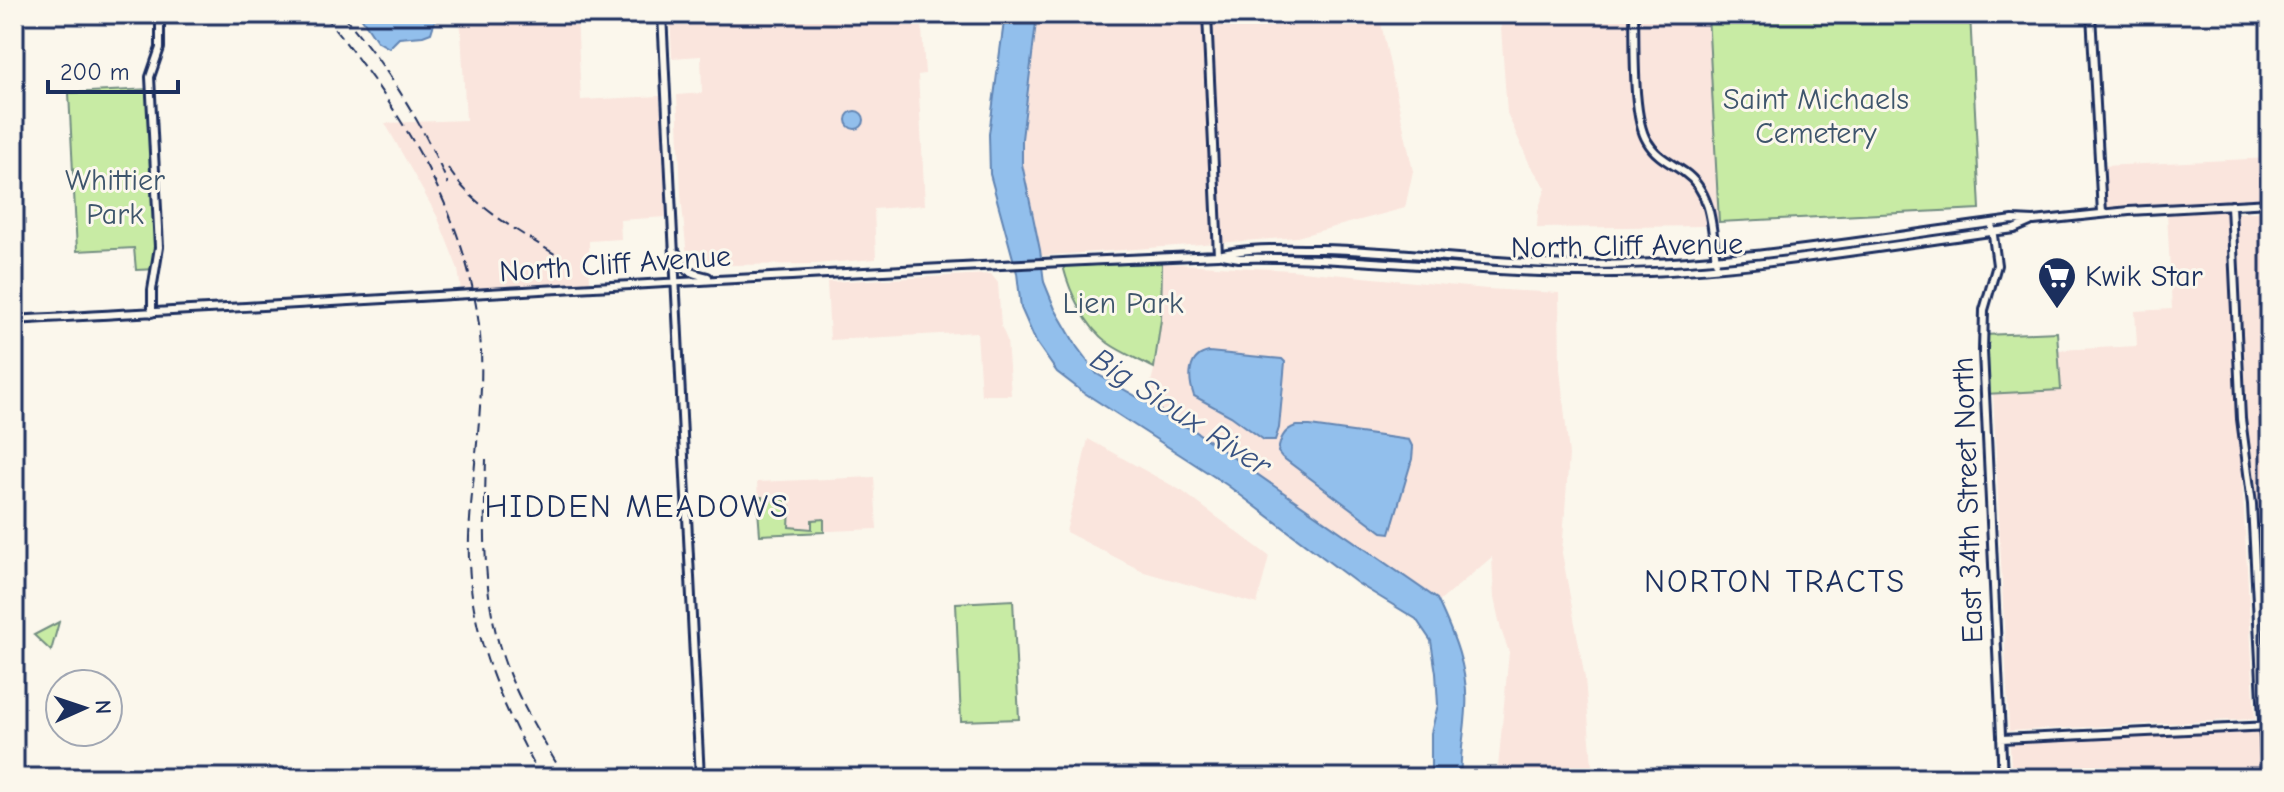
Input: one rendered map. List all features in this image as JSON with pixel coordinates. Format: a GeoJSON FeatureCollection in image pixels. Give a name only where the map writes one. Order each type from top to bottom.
{"type":"FeatureCollection","features":[{"type":"Feature","properties":{"kind":"main road"},"geometry":{"type":"LineString","coordinates":[[152,313],[152,290],[159,247],[150,77],[160,48],[160,14]]}},
{"type":"Feature","properties":{"kind":"main road"},"geometry":{"type":"LineString","coordinates":[[662,14],[700,778]]}},
{"type":"Feature","properties":{"kind":"main road"},"geometry":{"type":"LineString","coordinates":[[1207,14],[1218,255]]}},
{"type":"Feature","properties":{"kind":"main road"},"geometry":{"type":"LineString","coordinates":[[1634,14],[1642,129],[1656,153],[1692,178],[1702,191],[1709,212],[1717,268]]}},
{"type":"Feature","properties":{"kind":"main road"},"geometry":{"type":"LineString","coordinates":[[2091,14],[2102,213]]}},
{"type":"Feature","properties":{"kind":"main road","name":"North Cliff Avenue"},"geometry":{"type":"LineString","coordinates":[[14,320],[574,290],[675,281],[1218,255],[1258,250],[1339,250],[1578,265],[1716,260],[2013,220],[2270,203]]}},
{"type":"Feature","properties":{"kind":"main road"},"geometry":{"type":"LineString","coordinates":[[2231,205],[2241,417],[2252,504],[2267,726],[2266,778]]}},
{"type":"Feature","properties":{"kind":"main road","name":"North Cliff Avenue"},"geometry":{"type":"LineString","coordinates":[[1218,255],[1239,258],[1365,259],[1552,273],[1643,273],[1798,260],[2014,229],[2034,221]]}},
{"type":"Feature","properties":{"kind":"main road","name":"East 34th Street North"},"geometry":{"type":"LineString","coordinates":[[1991,223],[1997,265],[1984,310],[1983,351],[2003,778]]}},
{"type":"Feature","properties":{"kind":"main road"},"geometry":{"type":"LineString","coordinates":[[673,242],[683,268],[690,273],[715,279]]}},
{"type":"Feature","properties":{"kind":"main road"},"geometry":{"type":"LineString","coordinates":[[2001,739],[2267,726]]}},
{"type":"Feature","properties":{"kind":"shaded area"},"geometry":{"type":"Polygon","coordinates":[[[460,14],[577,14],[581,100],[660,96],[666,217],[620,220],[621,239],[589,241],[590,284],[461,291],[458,269],[437,216],[385,123],[466,120],[460,14]]]}},
{"type":"Feature","properties":{"kind":"shaded area"},"geometry":{"type":"Polygon","coordinates":[[[670,14],[921,14],[925,74],[918,75],[925,205],[874,209],[876,259],[815,264],[697,265],[694,257],[687,257],[677,95],[702,93],[701,56],[672,58],[670,14]]]}},
{"type":"Feature","properties":{"kind":"shaded area"},"geometry":{"type":"Polygon","coordinates":[[[1037,14],[1379,14],[1413,171],[1405,208],[1297,237],[1041,256],[1022,164],[1022,139],[1037,14]]]}},
{"type":"Feature","properties":{"kind":"shaded area"},"geometry":{"type":"Polygon","coordinates":[[[1500,14],[1708,14],[1719,222],[1708,226],[1537,228],[1538,210],[1546,188],[1530,165],[1507,113],[1500,14]]]}},
{"type":"Feature","properties":{"kind":"shaded area"},"geometry":{"type":"Polygon","coordinates":[[[2270,158],[2270,199],[2104,208],[2102,166],[2270,158]]]}},
{"type":"Feature","properties":{"kind":"shaded area"},"geometry":{"type":"Polygon","coordinates":[[[2228,211],[2255,719],[2009,731],[1993,394],[2061,390],[2058,350],[2137,346],[2135,311],[2172,309],[2167,213],[2228,211]]]}},
{"type":"Feature","properties":{"kind":"shaded area"},"geometry":{"type":"Polygon","coordinates":[[[2270,211],[2270,589],[2261,589],[2255,493],[2245,422],[2235,213],[2270,211]]]}},
{"type":"Feature","properties":{"kind":"shaded area"},"geometry":{"type":"Polygon","coordinates":[[[1162,263],[1291,270],[1559,293],[1560,369],[1569,455],[1562,553],[1585,678],[1593,778],[1497,778],[1509,652],[1494,598],[1492,557],[1433,607],[1145,406],[1158,354],[1162,263]]]}},
{"type":"Feature","properties":{"kind":"shaded area"},"geometry":{"type":"Polygon","coordinates":[[[991,274],[998,283],[1011,395],[981,395],[977,332],[830,340],[827,282],[991,274]]]}},
{"type":"Feature","properties":{"kind":"shaded area"},"geometry":{"type":"Polygon","coordinates":[[[1088,439],[1182,491],[1269,556],[1257,604],[1144,572],[1066,532],[1088,439]]]}},
{"type":"Feature","properties":{"kind":"shaded area"},"geometry":{"type":"Polygon","coordinates":[[[874,477],[877,529],[760,534],[757,482],[874,477]]]}},
{"type":"Feature","properties":{"kind":"shaded area"},"geometry":{"type":"Polygon","coordinates":[[[2270,599],[2270,722],[2267,722],[2260,600],[2270,599]]]}},
{"type":"Feature","properties":{"kind":"shaded area"},"geometry":{"type":"Polygon","coordinates":[[[2260,730],[2262,778],[2011,778],[2010,744],[2260,730]]]}},
{"type":"Feature","properties":{"kind":"green space","name":"Saint Michaels Cemetery"},"geometry":{"type":"Polygon","coordinates":[[[1708,14],[1970,14],[1980,209],[1719,222],[1708,14]]]}},
{"type":"Feature","properties":{"kind":"green space","name":"Whittier Park"},"geometry":{"type":"Polygon","coordinates":[[[151,89],[158,269],[136,270],[134,248],[77,251],[69,93],[151,89]]]}},
{"type":"Feature","properties":{"kind":"green space","name":"Lien Park"},"geometry":{"type":"Polygon","coordinates":[[[1162,263],[1161,320],[1154,368],[1113,347],[1092,328],[1074,298],[1063,266],[1162,263]]]}},
{"type":"Feature","properties":{"kind":"green space"},"geometry":{"type":"Polygon","coordinates":[[[2057,332],[2061,390],[1985,394],[1984,335],[2057,332]]]}},
{"type":"Feature","properties":{"kind":"green space"},"geometry":{"type":"Polygon","coordinates":[[[757,497],[763,500],[786,499],[787,506],[790,506],[789,527],[812,529],[812,520],[824,519],[824,532],[760,535],[757,497]]]}},
{"type":"Feature","properties":{"kind":"green space"},"geometry":{"type":"Polygon","coordinates":[[[1013,600],[1019,719],[961,721],[956,603],[1013,600]]]}},
{"type":"Feature","properties":{"kind":"green space"},"geometry":{"type":"Polygon","coordinates":[[[59,622],[51,651],[34,635],[59,622]]]}},
{"type":"Feature","properties":{"kind":"water"},"geometry":{"type":"Polygon","coordinates":[[[359,14],[437,14],[431,33],[399,38],[389,48],[377,41],[359,14]]]}},
{"type":"Feature","properties":{"kind":"water"},"geometry":{"type":"Polygon","coordinates":[[[1005,14],[1037,14],[1022,139],[1022,164],[1044,282],[1055,309],[1077,347],[1097,374],[1160,410],[1167,420],[1192,429],[1437,599],[1454,638],[1465,680],[1461,778],[1431,778],[1431,733],[1438,705],[1436,673],[1431,641],[1416,619],[1357,583],[1227,485],[1083,392],[1057,372],[1036,342],[1021,308],[1017,273],[990,174],[989,134],[1005,14]]]}},
{"type":"Feature","properties":{"kind":"water"},"geometry":{"type":"Polygon","coordinates":[[[851,111],[859,111],[864,120],[862,127],[851,129],[846,124],[846,116],[851,111]]]}},
{"type":"Feature","properties":{"kind":"water"},"geometry":{"type":"Polygon","coordinates":[[[1209,352],[1282,359],[1285,362],[1279,428],[1275,440],[1264,440],[1231,416],[1194,396],[1190,376],[1193,363],[1209,352]]]}},
{"type":"Feature","properties":{"kind":"water"},"geometry":{"type":"Polygon","coordinates":[[[1296,426],[1409,440],[1413,448],[1412,459],[1390,533],[1382,532],[1282,457],[1278,452],[1281,440],[1288,430],[1296,426]]]}},
{"type":"Feature","properties":{"kind":"railway"},"geometry":{"type":"LineString","coordinates":[[323,14],[376,84],[423,159],[459,239],[471,281],[481,351],[469,537],[473,603],[479,633],[499,691],[541,778]]}},
{"type":"Feature","properties":{"kind":"railway"},"geometry":{"type":"LineString","coordinates":[[342,14],[402,95],[427,138],[448,184]]}},
{"type":"Feature","properties":{"kind":"railway"},"geometry":{"type":"LineString","coordinates":[[448,168],[488,211],[572,265]]}},
{"type":"Feature","properties":{"kind":"railway"},"geometry":{"type":"LineString","coordinates":[[486,459],[486,569],[494,623],[510,676],[565,778]]}},
{"type":"Feature","properties":{"kind":"place","name":"Kwik Star"},"geometry":{"type":"Point","coordinates":[2057,310]}},
{"type":"Feature","properties":{"kind":"district","name":"HIDDEN MEADOWS"},"geometry":{"type":"Point","coordinates":[637,506]}},
{"type":"Feature","properties":{"kind":"district","name":"NORTON TRACTS"},"geometry":{"type":"Point","coordinates":[1775,581]}},
{"type":"Feature","properties":{"kind":"water label","name":"Big Sioux River"},"geometry":{"type":"Point","coordinates":[1181,412]}}]}
